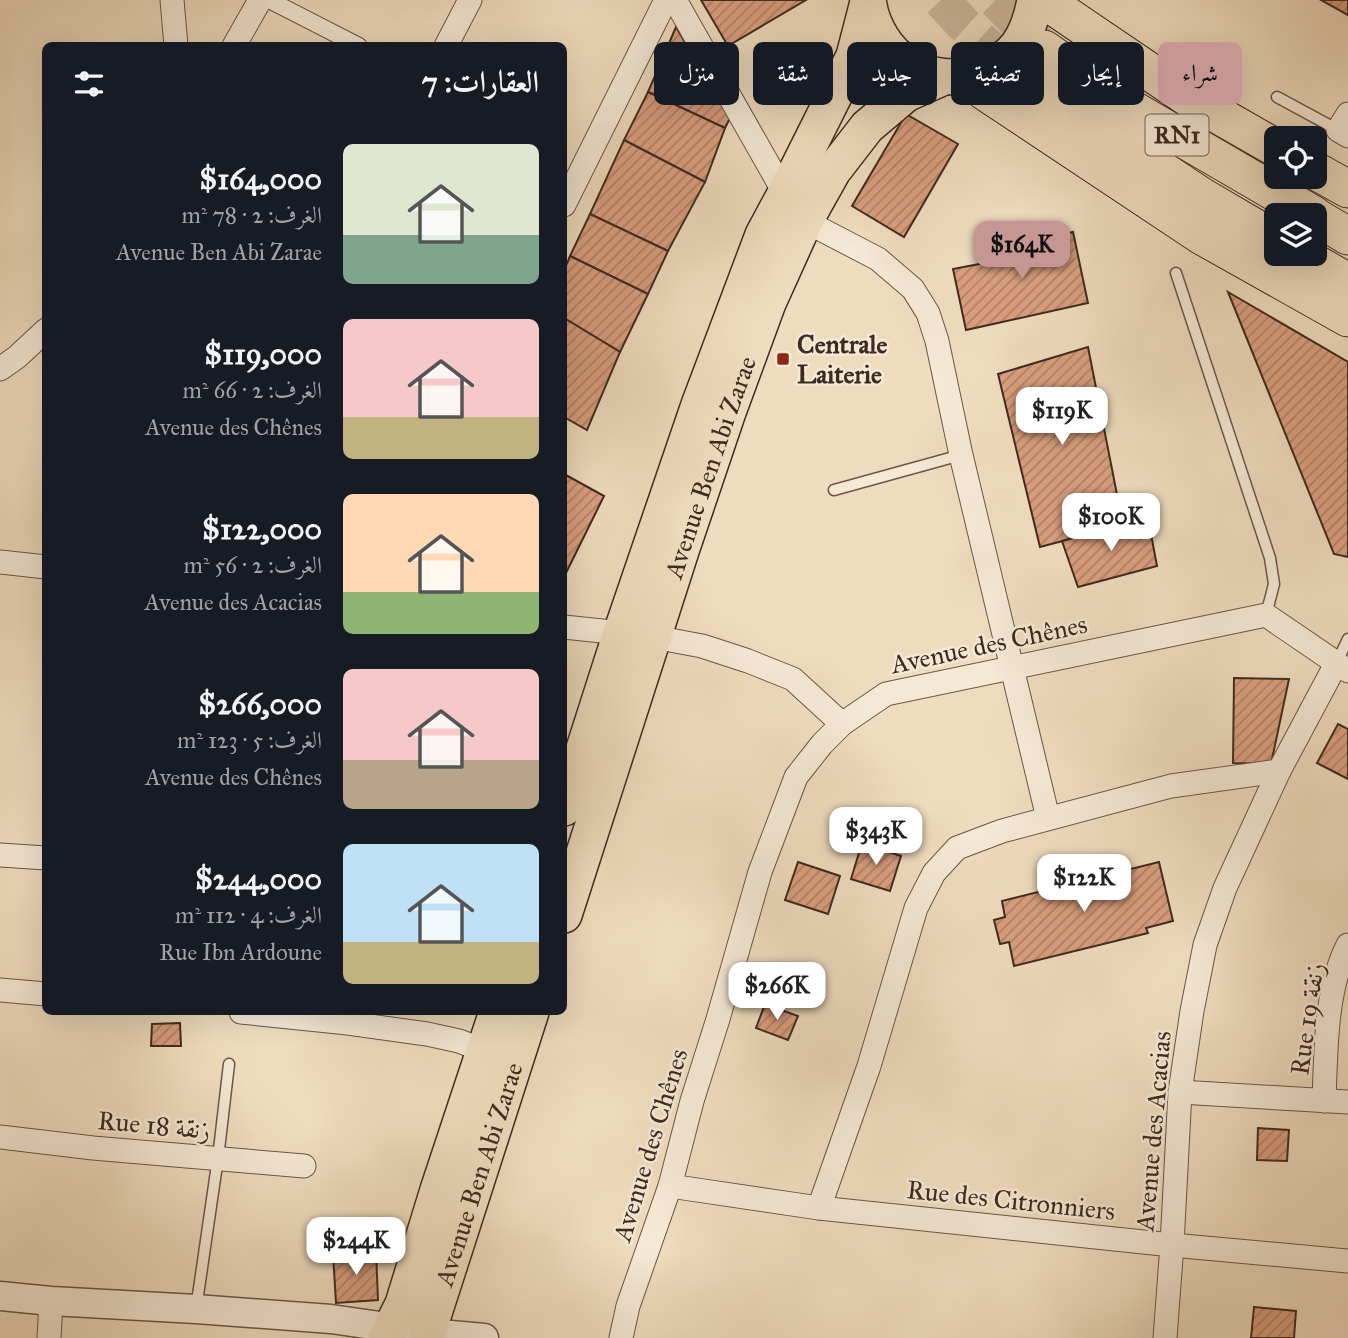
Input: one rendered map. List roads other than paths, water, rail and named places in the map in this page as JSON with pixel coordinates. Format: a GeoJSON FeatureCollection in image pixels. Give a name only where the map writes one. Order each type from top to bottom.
{"type":"FeatureCollection","features":[{"type":"Feature","properties":{"kind":"highway"},"geometry":{"type":"LineString","coordinates":[[1044,0],[1187,97],[1264,141]]}},
{"type":"Feature","properties":{"kind":"highway","name":"RN1"},"geometry":{"type":"LineString","coordinates":[[1044,48],[1120,102],[1293,203]]}},
{"type":"Feature","properties":{"kind":"highway","name":"RN1"},"geometry":{"type":"LineString","coordinates":[[1044,92],[1201,196],[1264,233]]}},
{"type":"Feature","properties":{"kind":"highway"},"geometry":{"type":"LineString","coordinates":[[1005,105],[1202,236],[1348,318]]}},
{"type":"Feature","properties":{"kind":"highway"},"geometry":{"type":"LineString","coordinates":[[1327,177],[1348,189]]}},
{"type":"Feature","properties":{"kind":"highway","name":"RN1"},"geometry":{"type":"LineString","coordinates":[[1327,223],[1348,236]]}},
{"type":"Feature","properties":{"kind":"highway"},"geometry":{"type":"LineString","coordinates":[[1320,266],[1348,282]]}},
{"type":"Feature","properties":{"kind":"main road","name":"Avenue Ben Abi Zarae"},"geometry":{"type":"LineString","coordinates":[[1019,42],[1030,22],[1035,0]]}},
{"type":"Feature","properties":{"kind":"main road","name":"Avenue Ben Abi Zarae"},"geometry":{"type":"LineString","coordinates":[[795,208],[854,56],[868,1]]}},
{"type":"Feature","properties":{"kind":"main road"},"geometry":{"type":"LineString","coordinates":[[868,1],[879,34],[901,61],[921,72],[951,75]]}},
{"type":"Feature","properties":{"kind":"main road","name":"Avenue Ben Abi Zarae"},"geometry":{"type":"LineString","coordinates":[[567,903],[699,405],[763,235],[833,171],[867,127],[906,94],[951,78]]}},
{"type":"Feature","properties":{"kind":"main road","name":"Avenue Ben Abi Zarae"},"geometry":{"type":"LineString","coordinates":[[567,788],[572,756],[637,635]]}},
{"type":"Feature","properties":{"kind":"main road","name":"Avenue Ben Abi Zarae"},"geometry":{"type":"LineString","coordinates":[[389,1333],[403,1304],[496,1015]]}},
{"type":"Feature","properties":{"kind":"main road","name":"Avenue Ben Abi Zarae"},"geometry":{"type":"LineString","coordinates":[[427,1336],[530,1015]]}},
{"type":"Feature","properties":{"kind":"street"},"geometry":{"type":"LineString","coordinates":[[172,0],[176,42]]}},
{"type":"Feature","properties":{"kind":"street"},"geometry":{"type":"LineString","coordinates":[[236,42],[260,0]]}},
{"type":"Feature","properties":{"kind":"street"},"geometry":{"type":"LineString","coordinates":[[269,0],[351,42]]}},
{"type":"Feature","properties":{"kind":"street"},"geometry":{"type":"LineString","coordinates":[[448,42],[470,0]]}},
{"type":"Feature","properties":{"kind":"street"},"geometry":{"type":"LineString","coordinates":[[567,199],[666,0]]}},
{"type":"Feature","properties":{"kind":"street"},"geometry":{"type":"LineString","coordinates":[[675,0],[795,208],[878,259],[913,289],[928,313],[937,341],[961,454],[1048,818]]}},
{"type":"Feature","properties":{"kind":"street"},"geometry":{"type":"LineString","coordinates":[[5,359],[42,333]]}},
{"type":"Feature","properties":{"kind":"street"},"geometry":{"type":"LineString","coordinates":[[0,562],[42,567]]}},
{"type":"Feature","properties":{"kind":"street"},"geometry":{"type":"LineString","coordinates":[[1266,615],[1342,668]]}},
{"type":"Feature","properties":{"kind":"street","name":"Avenue des Chênes"},"geometry":{"type":"LineString","coordinates":[[621,1338],[628,1306],[670,1186],[692,1101],[760,872],[796,778],[822,744],[842,724],[886,694],[1266,615]]}},
{"type":"Feature","properties":{"kind":"street"},"geometry":{"type":"LineString","coordinates":[[567,627],[702,646],[748,661],[793,679],[842,724]]}},
{"type":"Feature","properties":{"kind":"street","name":"Avenue des Acacias"},"geometry":{"type":"LineString","coordinates":[[1165,1338],[1180,1092],[1205,945],[1225,888],[1279,771],[1342,668]]}},
{"type":"Feature","properties":{"kind":"street"},"geometry":{"type":"LineString","coordinates":[[819,1208],[869,1066],[916,908],[934,873],[957,848],[1002,831],[1171,786],[1279,771]]}},
{"type":"Feature","properties":{"kind":"street"},"geometry":{"type":"LineString","coordinates":[[0,855],[42,858]]}},
{"type":"Feature","properties":{"kind":"street","name":"Rue 19 زنقة"},"geometry":{"type":"LineString","coordinates":[[1324,1101],[1334,985],[1348,945]]}},
{"type":"Feature","properties":{"kind":"street"},"geometry":{"type":"LineString","coordinates":[[0,990],[42,994]]}},
{"type":"Feature","properties":{"kind":"street"},"geometry":{"type":"LineString","coordinates":[[306,1015],[349,1017],[460,1041],[485,1051]]}},
{"type":"Feature","properties":{"kind":"street"},"geometry":{"type":"LineString","coordinates":[[1180,1092],[1348,1102]]}},
{"type":"Feature","properties":{"kind":"street","name":"Rue 18 زنقة"},"geometry":{"type":"LineString","coordinates":[[0,1137],[93,1148],[304,1166]]}},
{"type":"Feature","properties":{"kind":"street","name":"Rue des Citronniers"},"geometry":{"type":"LineString","coordinates":[[670,1186],[819,1208],[1348,1261]]}},
{"type":"Feature","properties":{"kind":"street"},"geometry":{"type":"LineString","coordinates":[[0,1296],[331,1319],[389,1333],[484,1338]]}},
{"type":"Feature","properties":{"kind":"street"},"geometry":{"type":"LineString","coordinates":[[50,1338],[51,1301]]}},
{"type":"Feature","properties":{"kind":"lane"},"geometry":{"type":"LineString","coordinates":[[1278,97],[1345,127]]}},
{"type":"Feature","properties":{"kind":"lane"},"geometry":{"type":"LineString","coordinates":[[1176,273],[1270,558],[1274,584],[1266,615]]}},
{"type":"Feature","properties":{"kind":"lane"},"geometry":{"type":"LineString","coordinates":[[834,490],[961,454]]}},
{"type":"Feature","properties":{"kind":"lane"},"geometry":{"type":"LineString","coordinates":[[1342,668],[1348,639]]}},
{"type":"Feature","properties":{"kind":"lane"},"geometry":{"type":"LineString","coordinates":[[196,1309],[229,1064]]}},
{"type":"Feature","properties":{"kind":"tunnel"},"geometry":{"type":"LineString","coordinates":[[941,0],[983,42]]}},
{"type":"Feature","properties":{"kind":"tunnel"},"geometry":{"type":"LineString","coordinates":[[996,0],[1037,42]]}},
{"type":"Feature","properties":{"kind":"place","name":"Centrale Laiterie"},"geometry":{"type":"Point","coordinates":[783,359]}}]}
